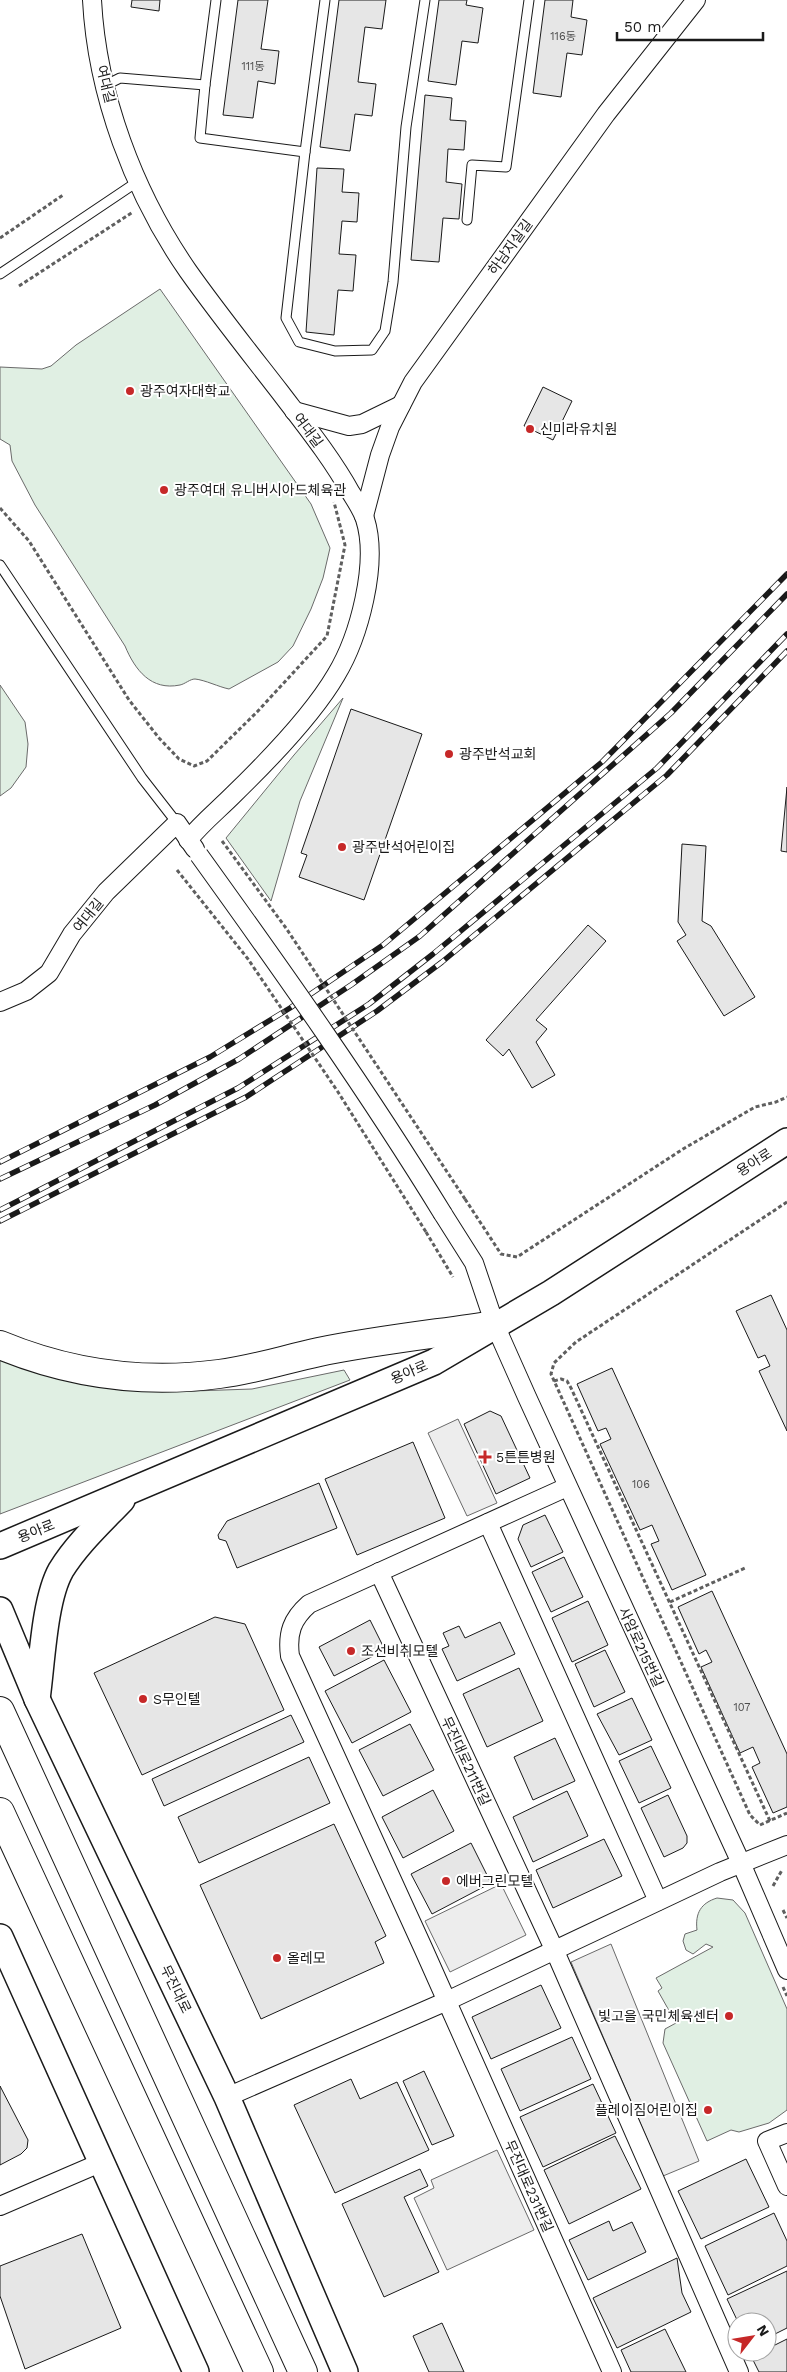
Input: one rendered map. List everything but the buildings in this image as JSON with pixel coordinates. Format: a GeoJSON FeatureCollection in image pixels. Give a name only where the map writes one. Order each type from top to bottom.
{"type":"FeatureCollection","features":[{"type":"Feature","properties":{"kind":"highway"},"geometry":{"type":"LineString","coordinates":[[0,1345],[63,1367],[113,1376],[156,1378],[219,1374],[319,1352],[495,1325]]}},
{"type":"Feature","properties":{"kind":"highway"},"geometry":{"type":"LineString","coordinates":[[0,1711],[75,1871],[303,2372]]}},
{"type":"Feature","properties":{"kind":"highway"},"geometry":{"type":"LineString","coordinates":[[0,1812],[259,2372]]}},
{"type":"Feature","properties":{"kind":"street","name":"여대길"},"geometry":{"type":"LineString","coordinates":[[92,0],[94,36],[106,85],[118,133],[137,182],[187,269],[338,469],[364,516],[369,534],[369,557],[359,620],[350,646],[336,676],[291,733],[188,840]]}},
{"type":"Feature","properties":{"kind":"street","name":"하남지실길"},"geometry":{"type":"LineString","coordinates":[[364,516],[380,455],[413,382],[606,114],[696,0]]}},
{"type":"Feature","properties":{"kind":"street"},"geometry":{"type":"LineString","coordinates":[[294,411],[349,426],[362,424],[401,405]]}},
{"type":"Feature","properties":{"kind":"street","name":"여대길"},"geometry":{"type":"LineString","coordinates":[[0,1002],[26,991],[49,973],[72,934],[106,892],[177,823]]}},
{"type":"Feature","properties":{"kind":"street","name":"사암로215번길"},"geometry":{"type":"LineString","coordinates":[[177,823],[388,1124],[474,1263],[495,1325],[567,1487],[741,1863],[787,1970]]}},
{"type":"Feature","properties":{"kind":"street","name":"용아로"},"geometry":{"type":"LineString","coordinates":[[0,1546],[434,1362],[560,1288],[787,1141]]}},
{"type":"Feature","properties":{"kind":"street"},"geometry":{"type":"LineString","coordinates":[[446,2001],[290,1656],[288,1641],[291,1627],[298,1614],[309,1604],[567,1487]]}},
{"type":"Feature","properties":{"kind":"street"},"geometry":{"type":"LineString","coordinates":[[37,1699],[50,1604],[61,1571],[84,1539],[131,1491]]}},
{"type":"Feature","properties":{"kind":"street"},"geometry":{"type":"LineString","coordinates":[[488,1523],[658,1901]]}},
{"type":"Feature","properties":{"kind":"street","name":"무진대로211번길"},"geometry":{"type":"LineString","coordinates":[[379,1572],[554,1949],[739,2372]]}},
{"type":"Feature","properties":{"kind":"street","name":"무진대로"},"geometry":{"type":"LineString","coordinates":[[0,1610],[37,1699],[227,2096],[345,2372]]}},
{"type":"Feature","properties":{"kind":"street"},"geometry":{"type":"LineString","coordinates":[[0,1660],[10,1660],[37,1699]]}},
{"type":"Feature","properties":{"kind":"street"},"geometry":{"type":"LineString","coordinates":[[227,2096],[446,2001],[741,1863],[787,1845]]}},
{"type":"Feature","properties":{"kind":"street"},"geometry":{"type":"LineString","coordinates":[[0,1936],[196,2372]]}},
{"type":"Feature","properties":{"kind":"street","name":"무진대로231번길"},"geometry":{"type":"LineString","coordinates":[[446,2001],[612,2372]]}},
{"type":"Feature","properties":{"kind":"street"},"geometry":{"type":"LineString","coordinates":[[787,2133],[767,2141],[787,2186]]}},
{"type":"Feature","properties":{"kind":"street"},"geometry":{"type":"LineString","coordinates":[[0,2206],[100,2162]]}},
{"type":"Feature","properties":{"kind":"lane"},"geometry":{"type":"LineString","coordinates":[[216,0],[200,138],[305,152]]}},
{"type":"Feature","properties":{"kind":"lane"},"geometry":{"type":"LineString","coordinates":[[325,0],[286,318],[299,342],[335,352],[372,350],[385,331],[393,282],[406,127],[425,0]]}},
{"type":"Feature","properties":{"kind":"lane"},"geometry":{"type":"LineString","coordinates":[[467,220],[472,165],[506,167],[529,0]]}},
{"type":"Feature","properties":{"kind":"lane"},"geometry":{"type":"LineString","coordinates":[[106,85],[120,78],[205,85]]}},
{"type":"Feature","properties":{"kind":"lane"},"geometry":{"type":"LineString","coordinates":[[0,274],[137,182]]}},
{"type":"Feature","properties":{"kind":"lane"},"geometry":{"type":"LineString","coordinates":[[0,565],[142,778],[177,823]]}},
{"type":"Feature","properties":{"kind":"path"},"geometry":{"type":"LineString","coordinates":[[0,238],[63,195]]}},
{"type":"Feature","properties":{"kind":"path"},"geometry":{"type":"LineString","coordinates":[[19,286],[137,209]]}},
{"type":"Feature","properties":{"kind":"path"},"geometry":{"type":"LineString","coordinates":[[0,508],[29,542],[129,700],[159,738],[179,758],[194,766],[207,761],[257,712],[327,636],[346,545],[333,498]]}},
{"type":"Feature","properties":{"kind":"path"},"geometry":{"type":"LineString","coordinates":[[222,840],[356,1032],[501,1254],[517,1257],[683,1149],[755,1107],[787,1097]]}},
{"type":"Feature","properties":{"kind":"path"},"geometry":{"type":"LineString","coordinates":[[178,870],[253,967],[338,1092],[453,1277]]}},
{"type":"Feature","properties":{"kind":"path"},"geometry":{"type":"LineString","coordinates":[[787,1202],[576,1342],[554,1363],[551,1374],[750,1815],[760,1825],[787,1813]]}},
{"type":"Feature","properties":{"kind":"path"},"geometry":{"type":"LineString","coordinates":[[554,1381],[561,1379],[567,1381],[571,1388],[770,1821]]}},
{"type":"Feature","properties":{"kind":"path"},"geometry":{"type":"LineString","coordinates":[[670,1602],[745,1568]]}},
{"type":"Feature","properties":{"kind":"path"},"geometry":{"type":"LineString","coordinates":[[776,1893],[772,1885],[782,1870]]}},
{"type":"Feature","properties":{"kind":"path"},"geometry":{"type":"LineString","coordinates":[[780,1902],[787,1918]]}},
{"type":"Feature","properties":{"kind":"green space","name":"광주여대 유니버시아드체육관"},"geometry":{"type":"Polygon","coordinates":[[[160,289],[311,504],[330,548],[323,578],[311,609],[293,646],[278,662],[229,689],[195,679],[180,685],[161,685],[145,677],[134,663],[35,505],[12,461],[10,445],[0,439],[0,367],[42,369],[51,366],[76,345],[160,289]]]}},
{"type":"Feature","properties":{"kind":"green space"},"geometry":{"type":"Polygon","coordinates":[[[0,685],[25,722],[28,744],[26,767],[11,788],[0,796],[0,685]]]}},
{"type":"Feature","properties":{"kind":"green space"},"geometry":{"type":"Polygon","coordinates":[[[343,698],[300,801],[271,901],[226,838],[343,698]]]}},
{"type":"Feature","properties":{"kind":"green space"},"geometry":{"type":"Polygon","coordinates":[[[0,1345],[127,1385],[194,1391],[252,1389],[344,1370],[350,1380],[0,1514],[0,1345]]]}},
{"type":"Feature","properties":{"kind":"green space","name":"빛고을 국민체육센터"},"geometry":{"type":"Polygon","coordinates":[[[717,1898],[733,1900],[745,1913],[787,2009],[787,2110],[769,2123],[739,2132],[731,2130],[707,2141],[663,2043],[665,2029],[676,2023],[658,1991],[662,1988],[656,1978],[713,1947],[706,1944],[693,1954],[686,1950],[683,1941],[685,1934],[697,1930],[698,1914],[703,1906],[717,1898]]]}},
{"type":"Feature","properties":{"kind":"shaded area"},"geometry":{"type":"Polygon","coordinates":[[[458,1419],[497,1503],[467,1516],[428,1433],[458,1419]]]}},
{"type":"Feature","properties":{"kind":"shaded area"},"geometry":{"type":"Polygon","coordinates":[[[501,1884],[526,1935],[450,1972],[425,1921],[501,1884]]]}},
{"type":"Feature","properties":{"kind":"shaded area"},"geometry":{"type":"Polygon","coordinates":[[[611,1944],[699,2161],[663,2176],[571,1962],[611,1944]]]}},
{"type":"Feature","properties":{"kind":"shaded area"},"geometry":{"type":"Polygon","coordinates":[[[497,2150],[534,2230],[447,2270],[414,2198],[434,2188],[431,2180],[497,2150]]]}},
{"type":"Feature","properties":{"kind":"railway"},"geometry":{"type":"LineString","coordinates":[[0,1162],[210,1057],[290,1008],[383,945],[602,762],[787,574]]}},
{"type":"Feature","properties":{"kind":"railway"},"geometry":{"type":"LineString","coordinates":[[0,1179],[155,1105],[239,1059],[351,985],[420,936],[671,713],[787,594]]}},
{"type":"Feature","properties":{"kind":"railway"},"geometry":{"type":"LineString","coordinates":[[0,1210],[238,1088],[369,1004],[433,954],[657,768],[787,634]]}},
{"type":"Feature","properties":{"kind":"railway"},"geometry":{"type":"LineString","coordinates":[[0,1221],[246,1097],[377,1011],[442,962],[667,775],[787,651]]}},
{"type":"Feature","properties":{"kind":"place","name":"광주여자대학교"},"geometry":{"type":"Point","coordinates":[130,391]}},
{"type":"Feature","properties":{"kind":"place","name":"신미라유치원"},"geometry":{"type":"Point","coordinates":[530,429]}},
{"type":"Feature","properties":{"kind":"place","name":"광주여대 유니버시아드체육관"},"geometry":{"type":"Point","coordinates":[164,490]}},
{"type":"Feature","properties":{"kind":"place","name":"광주반석교회"},"geometry":{"type":"Point","coordinates":[449,754]}},
{"type":"Feature","properties":{"kind":"place","name":"광주반석어린이집"},"geometry":{"type":"Point","coordinates":[342,847]}},
{"type":"Feature","properties":{"kind":"place","name":"5튼튼병원"},"geometry":{"type":"Point","coordinates":[485,1457]}},
{"type":"Feature","properties":{"kind":"place","name":"조선비취모텔"},"geometry":{"type":"Point","coordinates":[351,1651]}},
{"type":"Feature","properties":{"kind":"place","name":"S무인텔"},"geometry":{"type":"Point","coordinates":[143,1699]}},
{"type":"Feature","properties":{"kind":"place","name":"에버그린모텔"},"geometry":{"type":"Point","coordinates":[446,1881]}},
{"type":"Feature","properties":{"kind":"place","name":"올레모"},"geometry":{"type":"Point","coordinates":[277,1958]}},
{"type":"Feature","properties":{"kind":"place","name":"빛고을 국민체육센터"},"geometry":{"type":"Point","coordinates":[729,2016]}},
{"type":"Feature","properties":{"kind":"place","name":"플레이짐어린이집"},"geometry":{"type":"Point","coordinates":[708,2110]}}]}
